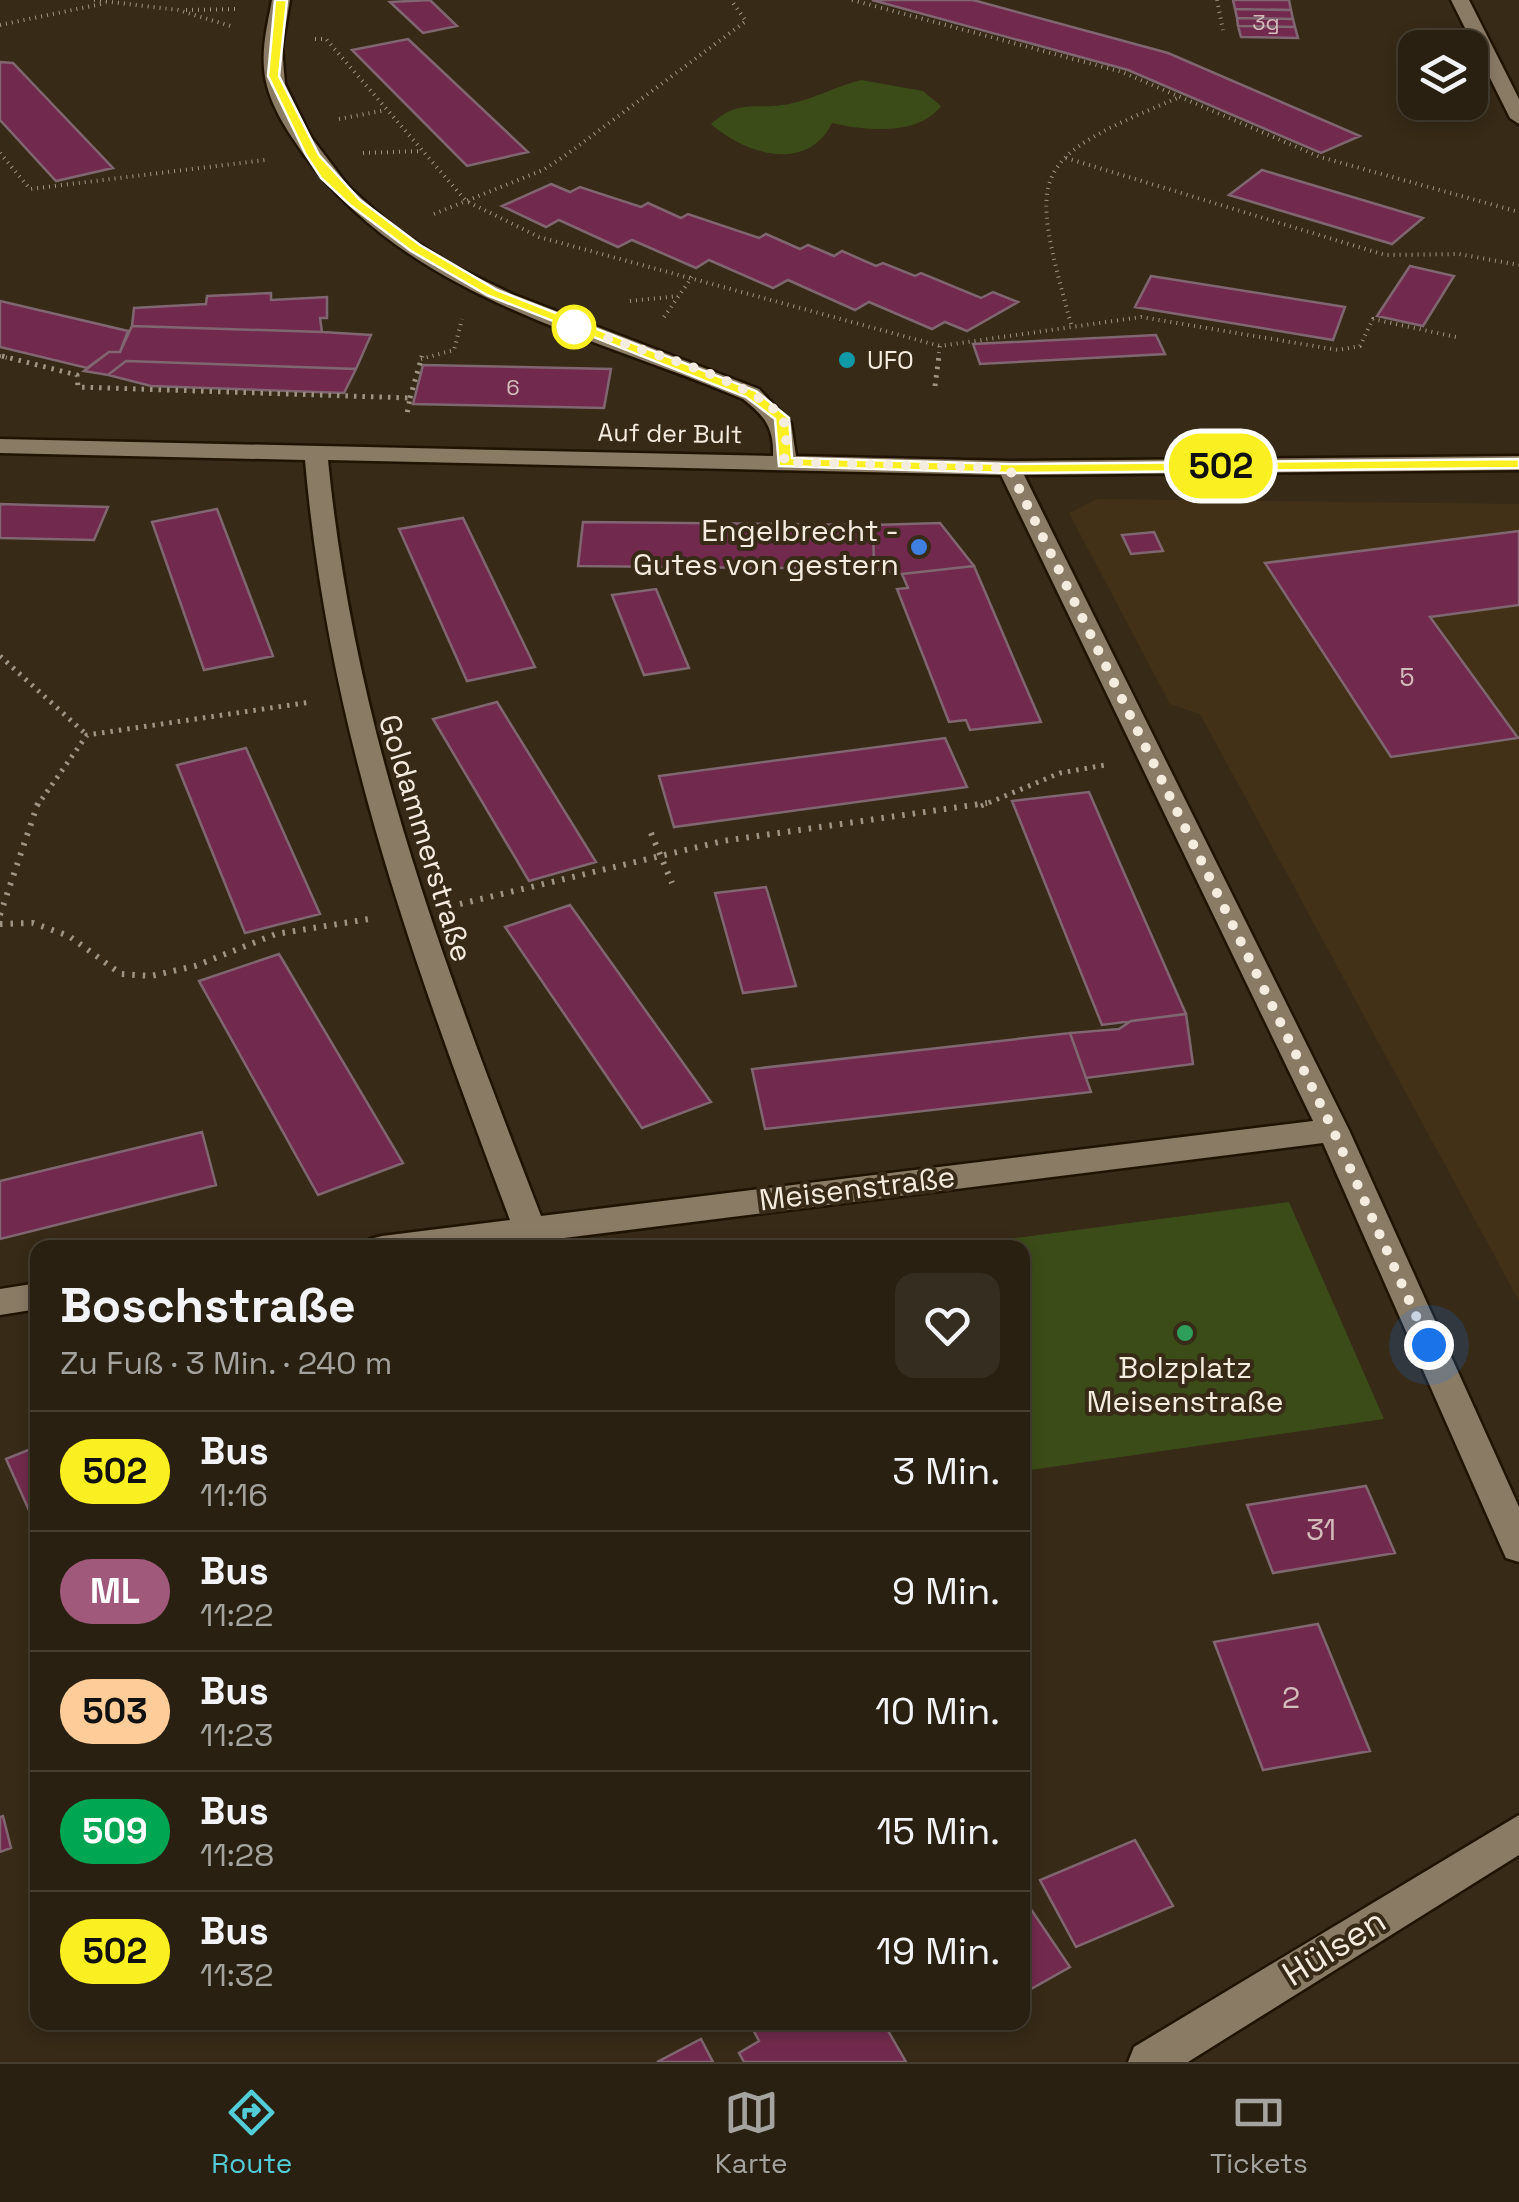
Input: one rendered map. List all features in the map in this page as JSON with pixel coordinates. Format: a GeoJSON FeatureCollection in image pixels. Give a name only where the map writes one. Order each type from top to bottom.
{"type":"FeatureCollection","features":[{"type":"Feature","properties":{"kind":"street"},"geometry":{"type":"LineString","coordinates":[[1460,0],[1519,118]]}},
{"type":"Feature","properties":{"kind":"street"},"geometry":{"type":"LineString","coordinates":[[280,4],[274,39],[274,76],[312,155],[326,175],[392,231],[458,275],[513,302],[751,394],[782,418],[786,437],[784,462]]}},
{"type":"Feature","properties":{"kind":"street","name":"Auf der Bult"},"geometry":{"type":"LineString","coordinates":[[0,446],[1009,468],[1519,463]]}},
{"type":"Feature","properties":{"kind":"street","name":"Goldammerstraße"},"geometry":{"type":"LineString","coordinates":[[316,454],[321,548],[349,697],[409,912],[529,1227]]}},
{"type":"Feature","properties":{"kind":"street"},"geometry":{"type":"LineString","coordinates":[[1009,468],[1505,1482],[1519,1548]]}},
{"type":"Feature","properties":{"kind":"street","name":"Meisenstraße"},"geometry":{"type":"LineString","coordinates":[[438,1240],[1333,1130]]}},
{"type":"Feature","properties":{"kind":"street"},"geometry":{"type":"LineString","coordinates":[[0,1302],[30,1297]]}},
{"type":"Feature","properties":{"kind":"street","name":"Hülsen"},"geometry":{"type":"LineString","coordinates":[[1149,2062],[1519,1833]]}},
{"type":"Feature","properties":{"kind":"path"},"geometry":{"type":"LineString","coordinates":[[94,0],[178,10],[280,4]]}},
{"type":"Feature","properties":{"kind":"path"},"geometry":{"type":"LineString","coordinates":[[223,9],[225,0]]}},
{"type":"Feature","properties":{"kind":"path"},"geometry":{"type":"LineString","coordinates":[[392,231],[543,170],[566,155],[746,21],[731,0]]}},
{"type":"Feature","properties":{"kind":"path"},"geometry":{"type":"LineString","coordinates":[[852,0],[1122,72],[1320,157],[1519,212]]}},
{"type":"Feature","properties":{"kind":"path"},"geometry":{"type":"LineString","coordinates":[[1217,0],[1223,30]]}},
{"type":"Feature","properties":{"kind":"path"},"geometry":{"type":"LineString","coordinates":[[0,26],[111,1]]}},
{"type":"Feature","properties":{"kind":"path"},"geometry":{"type":"LineString","coordinates":[[178,10],[274,39],[326,39],[466,201],[539,237],[940,346],[1141,317],[1338,350],[1360,346],[1373,320],[1456,337]]}},
{"type":"Feature","properties":{"kind":"path"},"geometry":{"type":"LineString","coordinates":[[1072,324],[1045,201],[1046,183],[1066,158],[1122,122],[1180,97]]}},
{"type":"Feature","properties":{"kind":"path"},"geometry":{"type":"LineString","coordinates":[[0,153],[30,189],[312,155]]}},
{"type":"Feature","properties":{"kind":"path"},"geometry":{"type":"LineString","coordinates":[[1066,158],[1385,255],[1459,254],[1519,265]]}},
{"type":"Feature","properties":{"kind":"path"},"geometry":{"type":"LineString","coordinates":[[398,456],[422,356],[454,350],[462,319],[513,302]]}},
{"type":"Feature","properties":{"kind":"path"},"geometry":{"type":"LineString","coordinates":[[934,386],[940,346]]}},
{"type":"Feature","properties":{"kind":"path"},"geometry":{"type":"LineString","coordinates":[[0,356],[77,375],[78,387],[410,398]]}},
{"type":"Feature","properties":{"kind":"path"},"geometry":{"type":"LineString","coordinates":[[0,656],[87,734]]}},
{"type":"Feature","properties":{"kind":"path"},"geometry":{"type":"LineString","coordinates":[[0,915],[38,802],[87,734],[349,697]]}},
{"type":"Feature","properties":{"kind":"path"},"geometry":{"type":"LineString","coordinates":[[0,924],[34,923],[70,936],[121,974],[151,976],[196,966],[276,934],[488,899],[723,841],[981,806],[1060,773],[1151,757]]}},
{"type":"Feature","properties":{"kind":"path"},"geometry":{"type":"LineString","coordinates":[[651,833],[672,883]]}},
{"type":"Feature","properties":{"kind":"shaded area"},"geometry":{"type":"Polygon","coordinates":[[[1097,499],[1519,504],[1519,1301],[1200,714],[1170,704],[1069,513],[1097,499]]]}},
{"type":"Feature","properties":{"kind":"green space"},"geometry":{"type":"Polygon","coordinates":[[[861,80],[923,91],[941,106],[931,116],[905,127],[875,129],[832,123],[821,139],[792,154],[775,154],[741,144],[711,124],[741,107],[793,103],[861,80]]]}},
{"type":"Feature","properties":{"kind":"green space","name":"Bolzplatz Meisenstraße"},"geometry":{"type":"Polygon","coordinates":[[[1289,1202],[1384,1419],[1030,1470],[1030,1240],[1000,1240],[1289,1202]]]}},
{"type":"Feature","properties":{"kind":"building"},"geometry":{"type":"Polygon","coordinates":[[[430,0],[457,26],[423,33],[390,2],[430,0]]]}},
{"type":"Feature","properties":{"kind":"building"},"geometry":{"type":"Polygon","coordinates":[[[872,0],[973,0],[1168,53],[1360,136],[1321,153],[1128,70],[872,0]]]}},
{"type":"Feature","properties":{"kind":"building"},"geometry":{"type":"Polygon","coordinates":[[[1233,0],[1289,0],[1291,10],[1235,9],[1233,0]]]}},
{"type":"Feature","properties":{"kind":"building"},"geometry":{"type":"Polygon","coordinates":[[[1235,9],[1291,10],[1293,19],[1237,18],[1235,9]]]}},
{"type":"Feature","properties":{"kind":"building"},"geometry":{"type":"Polygon","coordinates":[[[1237,18],[1293,19],[1295,27],[1238,26],[1237,18]]]}},
{"type":"Feature","properties":{"kind":"building"},"geometry":{"type":"Polygon","coordinates":[[[1238,26],[1295,27],[1298,38],[1241,37],[1238,26]]]}},
{"type":"Feature","properties":{"kind":"building"},"geometry":{"type":"Polygon","coordinates":[[[408,39],[528,152],[467,166],[352,50],[408,39]]]}},
{"type":"Feature","properties":{"kind":"building"},"geometry":{"type":"Polygon","coordinates":[[[0,62],[13,63],[113,168],[56,181],[0,120],[0,62]]]}},
{"type":"Feature","properties":{"kind":"building"},"geometry":{"type":"Polygon","coordinates":[[[1262,170],[1423,218],[1392,244],[1229,195],[1262,170]]]}},
{"type":"Feature","properties":{"kind":"building"},"geometry":{"type":"Polygon","coordinates":[[[551,184],[570,192],[580,187],[641,207],[648,203],[681,218],[688,214],[759,238],[766,234],[800,249],[808,245],[834,256],[842,251],[876,266],[883,263],[915,276],[921,273],[981,298],[993,292],[1018,302],[967,331],[945,322],[932,329],[869,302],[855,310],[788,280],[773,288],[709,260],[696,268],[632,240],[618,247],[559,220],[546,227],[502,206],[551,184]]]}},
{"type":"Feature","properties":{"kind":"building"},"geometry":{"type":"Polygon","coordinates":[[[1410,266],[1454,276],[1423,326],[1377,316],[1410,266]]]}},
{"type":"Feature","properties":{"kind":"building"},"geometry":{"type":"Polygon","coordinates":[[[1151,276],[1345,307],[1333,340],[1135,307],[1151,276]]]}},
{"type":"Feature","properties":{"kind":"building"},"geometry":{"type":"Polygon","coordinates":[[[271,293],[271,300],[327,297],[327,318],[320,318],[322,332],[132,326],[134,308],[206,304],[207,296],[271,293]]]}},
{"type":"Feature","properties":{"kind":"building"},"geometry":{"type":"Polygon","coordinates":[[[0,301],[128,331],[120,352],[109,352],[87,368],[0,347],[0,301]]]}},
{"type":"Feature","properties":{"kind":"building"},"geometry":{"type":"Polygon","coordinates":[[[132,326],[371,335],[356,369],[126,361],[108,375],[84,371],[109,352],[120,352],[132,326]]]}},
{"type":"Feature","properties":{"kind":"building"},"geometry":{"type":"Polygon","coordinates":[[[1156,335],[1165,354],[980,364],[973,344],[1156,335]]]}},
{"type":"Feature","properties":{"kind":"building"},"geometry":{"type":"Polygon","coordinates":[[[126,361],[356,369],[344,393],[151,386],[108,375],[126,361]]]}},
{"type":"Feature","properties":{"kind":"building"},"geometry":{"type":"Polygon","coordinates":[[[423,365],[611,369],[604,408],[413,404],[423,365]]]}},
{"type":"Feature","properties":{"kind":"building"},"geometry":{"type":"Polygon","coordinates":[[[0,504],[108,507],[94,540],[0,538],[0,504]]]}},
{"type":"Feature","properties":{"kind":"building"},"geometry":{"type":"Polygon","coordinates":[[[217,509],[273,656],[204,670],[152,522],[217,509]]]}},
{"type":"Feature","properties":{"kind":"building"},"geometry":{"type":"Polygon","coordinates":[[[463,518],[535,667],[467,681],[399,529],[463,518]]]}},
{"type":"Feature","properties":{"kind":"building"},"geometry":{"type":"Polygon","coordinates":[[[583,522],[873,525],[874,569],[578,566],[583,522]]]}},
{"type":"Feature","properties":{"kind":"building"},"geometry":{"type":"Polygon","coordinates":[[[940,523],[974,566],[902,574],[874,569],[873,525],[940,523]]]}},
{"type":"Feature","properties":{"kind":"building"},"geometry":{"type":"Polygon","coordinates":[[[1519,531],[1519,605],[1430,617],[1518,738],[1391,757],[1265,563],[1519,531]]]}},
{"type":"Feature","properties":{"kind":"building"},"geometry":{"type":"Polygon","coordinates":[[[1154,532],[1163,551],[1131,554],[1122,535],[1154,532]]]}},
{"type":"Feature","properties":{"kind":"building"},"geometry":{"type":"Polygon","coordinates":[[[974,566],[1041,722],[970,730],[966,720],[949,722],[897,589],[908,588],[902,574],[974,566]]]}},
{"type":"Feature","properties":{"kind":"building"},"geometry":{"type":"Polygon","coordinates":[[[656,589],[689,668],[644,675],[612,595],[656,589]]]}},
{"type":"Feature","properties":{"kind":"building"},"geometry":{"type":"Polygon","coordinates":[[[497,702],[596,862],[529,881],[433,719],[497,702]]]}},
{"type":"Feature","properties":{"kind":"building"},"geometry":{"type":"Polygon","coordinates":[[[945,738],[967,787],[674,827],[659,776],[945,738]]]}},
{"type":"Feature","properties":{"kind":"building"},"geometry":{"type":"Polygon","coordinates":[[[246,748],[320,914],[245,933],[177,765],[246,748]]]}},
{"type":"Feature","properties":{"kind":"building"},"geometry":{"type":"Polygon","coordinates":[[[1089,792],[1186,1014],[1102,1025],[1012,801],[1089,792]]]}},
{"type":"Feature","properties":{"kind":"building"},"geometry":{"type":"Polygon","coordinates":[[[766,887],[796,986],[743,993],[715,893],[766,887]]]}},
{"type":"Feature","properties":{"kind":"building"},"geometry":{"type":"Polygon","coordinates":[[[570,905],[711,1102],[642,1128],[505,927],[570,905]]]}},
{"type":"Feature","properties":{"kind":"building"},"geometry":{"type":"Polygon","coordinates":[[[279,954],[403,1163],[318,1195],[199,981],[279,954]]]}},
{"type":"Feature","properties":{"kind":"building"},"geometry":{"type":"Polygon","coordinates":[[[1186,1014],[1193,1064],[1086,1078],[1070,1033],[1119,1029],[1131,1021],[1186,1014]]]}},
{"type":"Feature","properties":{"kind":"building"},"geometry":{"type":"Polygon","coordinates":[[[1070,1033],[1091,1092],[765,1129],[752,1069],[1070,1033]]]}},
{"type":"Feature","properties":{"kind":"building"},"geometry":{"type":"Polygon","coordinates":[[[202,1132],[216,1185],[0,1239],[0,1181],[202,1132]]]}},
{"type":"Feature","properties":{"kind":"building"},"geometry":{"type":"Polygon","coordinates":[[[30,1449],[30,1513],[6,1459],[30,1449]]]}},
{"type":"Feature","properties":{"kind":"building"},"geometry":{"type":"Polygon","coordinates":[[[1366,1486],[1395,1553],[1273,1573],[1247,1505],[1366,1486]]]}},
{"type":"Feature","properties":{"kind":"building"},"geometry":{"type":"Polygon","coordinates":[[[1318,1624],[1370,1751],[1263,1770],[1214,1642],[1318,1624]]]}},
{"type":"Feature","properties":{"kind":"building"},"geometry":{"type":"Polygon","coordinates":[[[3,1816],[11,1848],[0,1852],[0,1817],[3,1816]]]}},
{"type":"Feature","properties":{"kind":"building"},"geometry":{"type":"Polygon","coordinates":[[[1135,1840],[1173,1906],[1076,1947],[1040,1880],[1135,1840]]]}},
{"type":"Feature","properties":{"kind":"building"},"geometry":{"type":"Polygon","coordinates":[[[1030,1908],[1070,1967],[1030,1990],[1030,1908]]]}},
{"type":"Feature","properties":{"kind":"building"},"geometry":{"type":"Polygon","coordinates":[[[753,2030],[888,2030],[906,2062],[744,2062],[739,2053],[759,2041],[753,2030]]]}},
{"type":"Feature","properties":{"kind":"building"},"geometry":{"type":"Polygon","coordinates":[[[701,2039],[713,2062],[657,2062],[701,2039]]]}},
{"type":"Feature","properties":{"kind":"bus line","name":"502"},"geometry":{"type":"LineString","coordinates":[[281,0],[274,39],[274,76],[289,115],[312,155],[355,203],[415,248],[492,292],[751,394],[782,418],[786,437],[784,462],[1009,468],[1519,463]]}},
{"type":"Feature","properties":{"kind":"place","name":"UFO"},"geometry":{"type":"Point","coordinates":[847,360]}},
{"type":"Feature","properties":{"kind":"place","name":"Engelbrecht - Gutes von gestern"},"geometry":{"type":"Point","coordinates":[919,547]}},
{"type":"Feature","properties":{"kind":"place","name":"Bolzplatz Meisenstraße"},"geometry":{"type":"Point","coordinates":[1185,1333]}},
{"type":"Feature","properties":{"kind":"route"},"geometry":{"type":"LineString","coordinates":[[574,327],[751,394],[782,418],[786,437],[784,462],[1009,468],[1333,1130],[1429,1345]]}}]}
